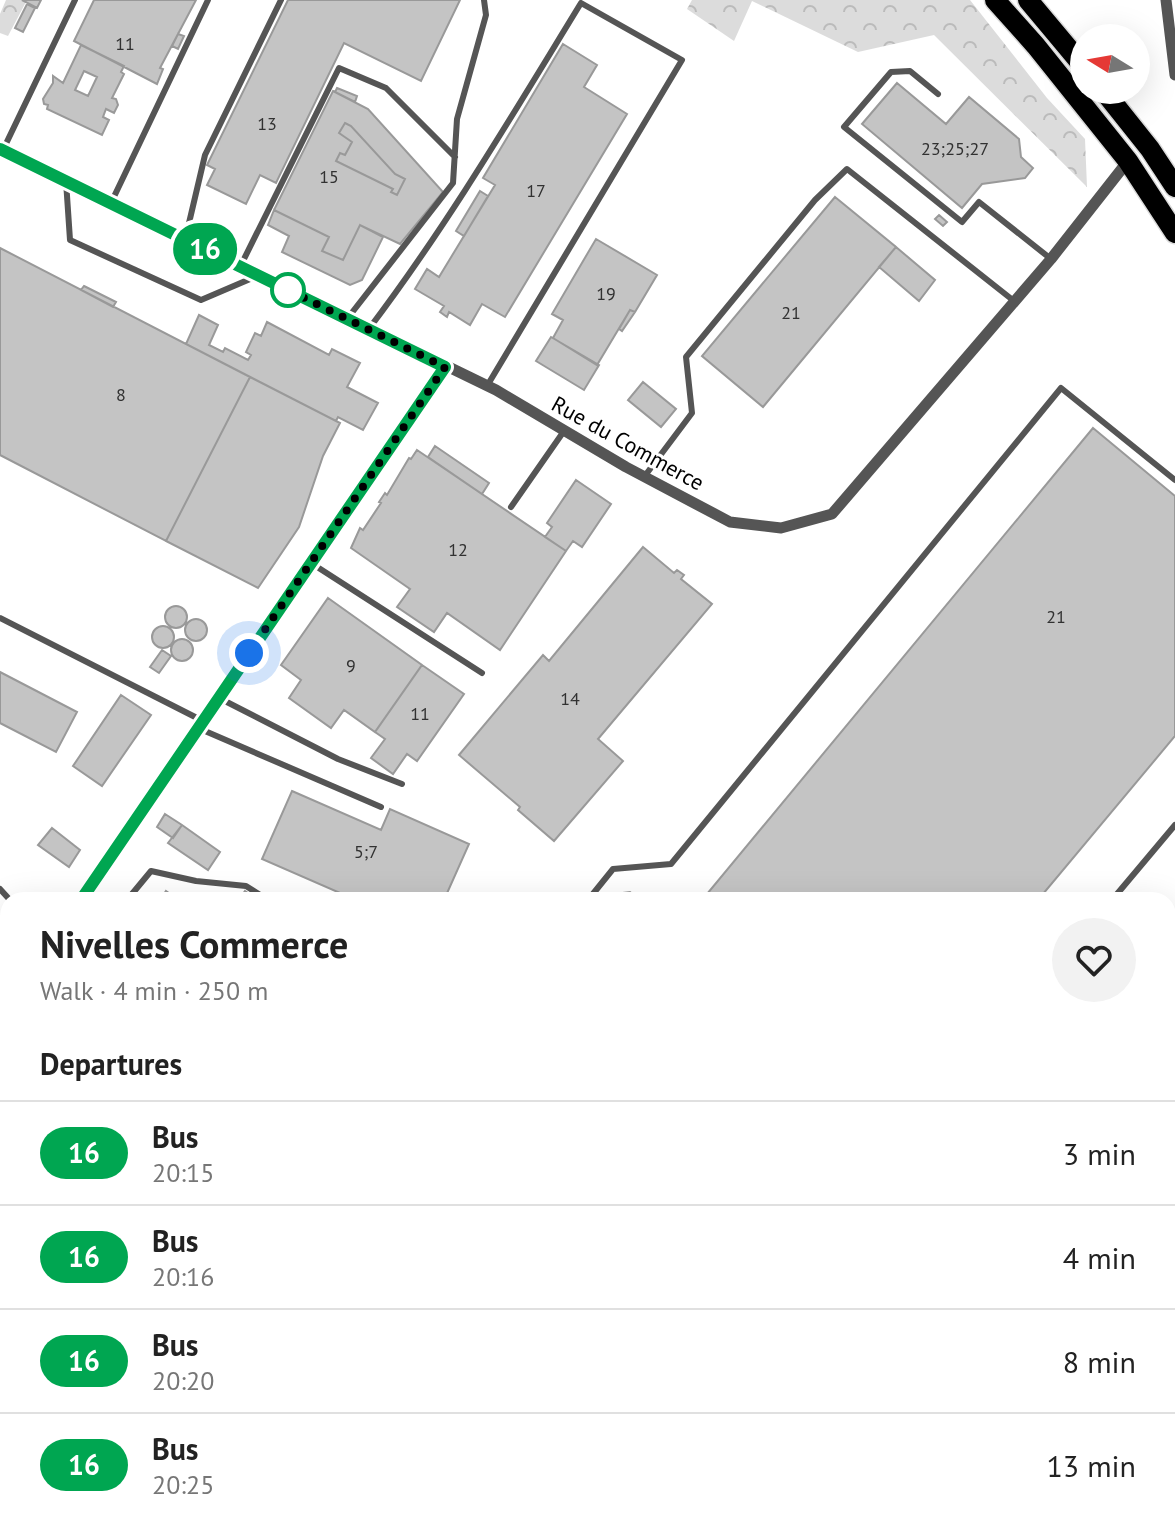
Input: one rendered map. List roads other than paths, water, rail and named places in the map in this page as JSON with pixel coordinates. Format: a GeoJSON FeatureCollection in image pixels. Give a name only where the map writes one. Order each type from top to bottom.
{"type":"FeatureCollection","features":[{"type":"Feature","properties":{"kind":"highway"},"geometry":{"type":"LineString","coordinates":[[995,0],[1128,161],[1175,233]]}},
{"type":"Feature","properties":{"kind":"highway"},"geometry":{"type":"LineString","coordinates":[[1028,0],[1070,50]]}},
{"type":"Feature","properties":{"kind":"highway"},"geometry":{"type":"LineString","coordinates":[[1114,104],[1175,187]]}},
{"type":"Feature","properties":{"kind":"street"},"geometry":{"type":"LineString","coordinates":[[1166,0],[1175,75]]}},
{"type":"Feature","properties":{"kind":"street","name":"Rue du Commerce"},"geometry":{"type":"LineString","coordinates":[[2,149],[487,386],[644,477],[730,522],[781,528],[832,514],[1015,302],[1128,161]]}},
{"type":"Feature","properties":{"kind":"street"},"geometry":{"type":"LineString","coordinates":[[86,892],[445,367]]}},
{"type":"Feature","properties":{"kind":"lane"},"geometry":{"type":"LineString","coordinates":[[2,149],[75,0]]}},
{"type":"Feature","properties":{"kind":"lane"},"geometry":{"type":"LineString","coordinates":[[111,203],[208,0]]}},
{"type":"Feature","properties":{"kind":"lane"},"geometry":{"type":"LineString","coordinates":[[185,240],[205,155],[281,0]]}},
{"type":"Feature","properties":{"kind":"lane"},"geometry":{"type":"LineString","coordinates":[[347,319],[453,183],[457,119],[486,15],[484,0]]}},
{"type":"Feature","properties":{"kind":"lane"},"geometry":{"type":"LineString","coordinates":[[368,330],[479,171],[581,3],[682,60],[487,386]]}},
{"type":"Feature","properties":{"kind":"lane"},"geometry":{"type":"LineString","coordinates":[[241,267],[339,68],[386,88],[455,157]]}},
{"type":"Feature","properties":{"kind":"lane"},"geometry":{"type":"LineString","coordinates":[[938,94],[910,71],[891,72],[844,127],[962,222],[979,202],[1051,259]]}},
{"type":"Feature","properties":{"kind":"lane"},"geometry":{"type":"LineString","coordinates":[[644,477],[692,413],[686,357],[815,200],[847,169],[1015,302]]}},
{"type":"Feature","properties":{"kind":"lane"},"geometry":{"type":"LineString","coordinates":[[66,181],[70,240],[201,300],[258,275]]}},
{"type":"Feature","properties":{"kind":"lane"},"geometry":{"type":"LineString","coordinates":[[594,892],[613,869],[671,864],[1061,388],[1175,480]]}},
{"type":"Feature","properties":{"kind":"lane"},"geometry":{"type":"LineString","coordinates":[[511,507],[565,431]]}},
{"type":"Feature","properties":{"kind":"lane"},"geometry":{"type":"LineString","coordinates":[[311,563],[482,673]]}},
{"type":"Feature","properties":{"kind":"lane"},"geometry":{"type":"LineString","coordinates":[[0,618],[201,724],[381,807]]}},
{"type":"Feature","properties":{"kind":"lane"},"geometry":{"type":"LineString","coordinates":[[219,698],[338,759],[402,784]]}},
{"type":"Feature","properties":{"kind":"lane"},"geometry":{"type":"LineString","coordinates":[[1119,892],[1175,825]]}},
{"type":"Feature","properties":{"kind":"lane"},"geometry":{"type":"LineString","coordinates":[[134,892],[151,871],[196,881],[246,886],[255,892]]}}]}
